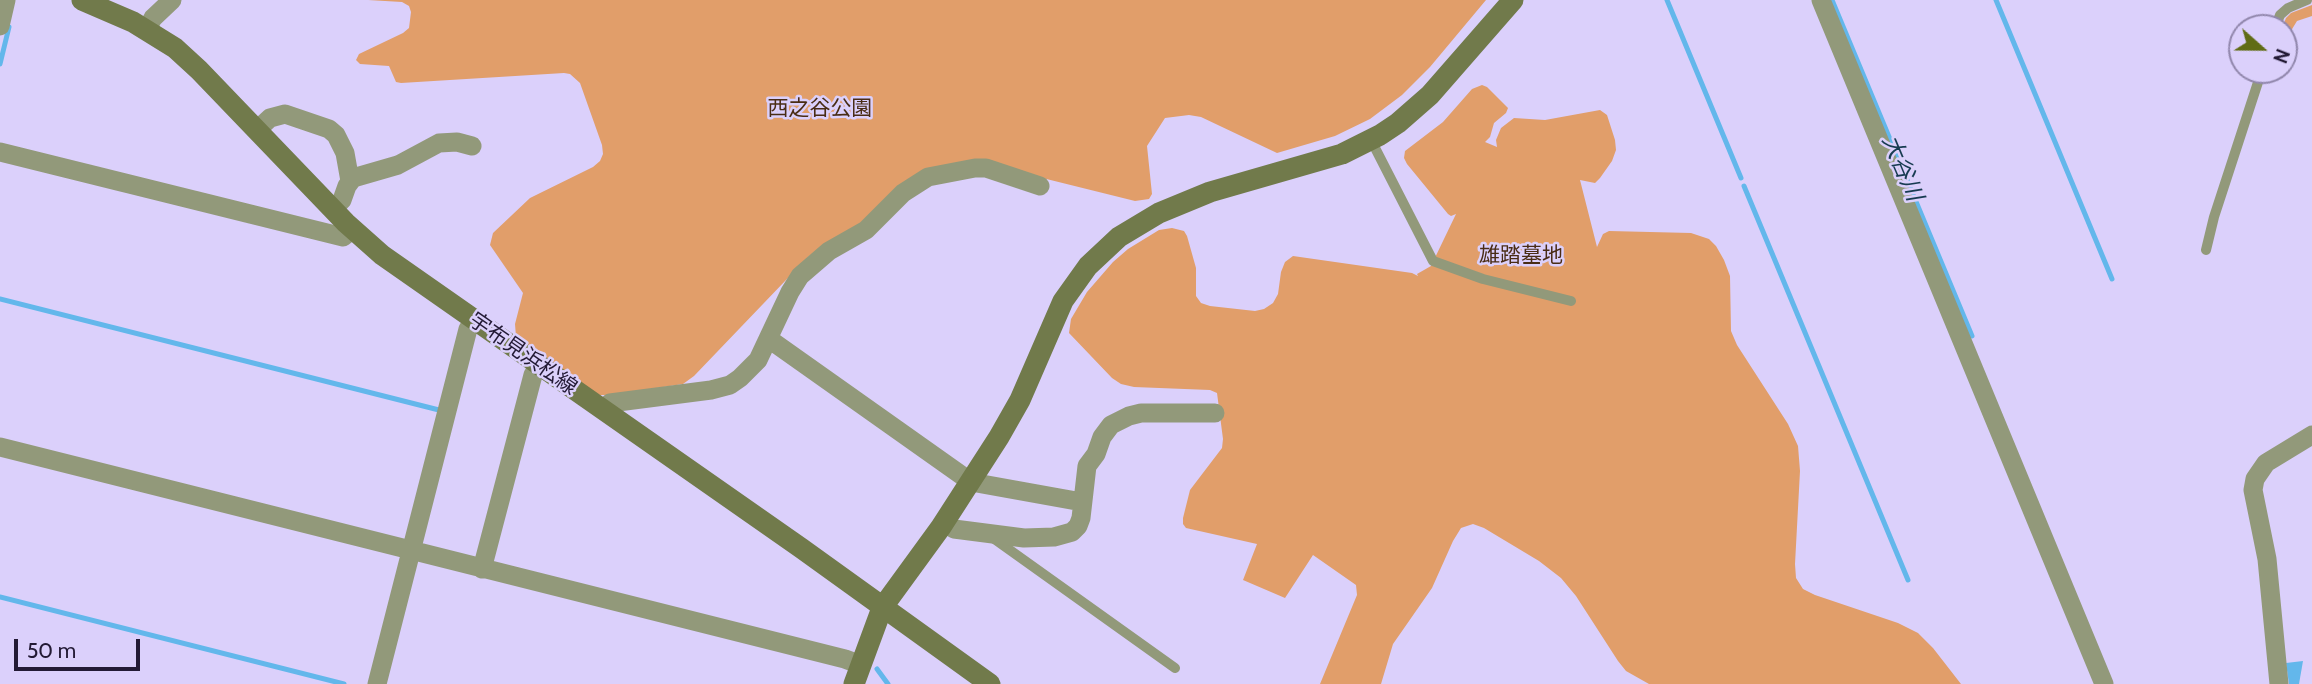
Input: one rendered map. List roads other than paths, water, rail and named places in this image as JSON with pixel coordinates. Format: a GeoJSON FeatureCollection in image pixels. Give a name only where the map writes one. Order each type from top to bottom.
{"type":"FeatureCollection","features":[{"type":"Feature","properties":{"kind":"main road","name":"宇布見浜松線"},"geometry":{"type":"LineString","coordinates":[[82,0],[147,29],[187,59],[353,229],[389,260],[990,684]]}},
{"type":"Feature","properties":{"kind":"main road"},"geometry":{"type":"LineString","coordinates":[[858,675],[882,608],[971,482],[1020,400],[1062,301],[1088,266],[1137,225],[1159,213],[1210,192],[1342,154],[1371,140],[1398,123],[1430,95],[1484,30],[1513,0]]}},
{"type":"Feature","properties":{"kind":"street"},"geometry":{"type":"LineString","coordinates":[[0,26],[6,0]]}},
{"type":"Feature","properties":{"kind":"street"},"geometry":{"type":"LineString","coordinates":[[147,29],[153,18],[172,0]]}},
{"type":"Feature","properties":{"kind":"street"},"geometry":{"type":"LineString","coordinates":[[1821,0],[2104,684]]}},
{"type":"Feature","properties":{"kind":"street"},"geometry":{"type":"LineString","coordinates":[[257,130],[270,118],[285,114],[330,129],[336,135],[345,153],[350,181],[342,200],[333,209]]}},
{"type":"Feature","properties":{"kind":"street"},"geometry":{"type":"LineString","coordinates":[[350,181],[358,176],[398,165],[439,143],[457,142],[472,146]]}},
{"type":"Feature","properties":{"kind":"street"},"geometry":{"type":"LineString","coordinates":[[0,152],[343,237],[353,229]]}},
{"type":"Feature","properties":{"kind":"street"},"geometry":{"type":"LineString","coordinates":[[605,411],[610,403],[711,390],[730,384],[750,369],[769,339],[800,276],[829,251],[872,225],[915,184],[928,177],[986,168],[1040,186]]}},
{"type":"Feature","properties":{"kind":"street"},"geometry":{"type":"LineString","coordinates":[[376,684],[468,329],[475,320]]}},
{"type":"Feature","properties":{"kind":"street"},"geometry":{"type":"LineString","coordinates":[[769,339],[971,482],[1082,502]]}},
{"type":"Feature","properties":{"kind":"street"},"geometry":{"type":"LineString","coordinates":[[482,569],[533,375],[539,365]]}},
{"type":"Feature","properties":{"kind":"street"},"geometry":{"type":"LineString","coordinates":[[944,522],[954,528],[1024,538],[1072,532],[1077,526],[1087,466],[1111,425],[1141,413],[1215,413]]}},
{"type":"Feature","properties":{"kind":"street"},"geometry":{"type":"LineString","coordinates":[[2279,684],[2267,559],[2253,490],[2255,479],[2266,463],[2312,435]]}},
{"type":"Feature","properties":{"kind":"street"},"geometry":{"type":"LineString","coordinates":[[0,447],[845,659],[858,675]]}},
{"type":"Feature","properties":{"kind":"lane"},"geometry":{"type":"LineString","coordinates":[[2281,14],[2307,0]]}},
{"type":"Feature","properties":{"kind":"lane"},"geometry":{"type":"LineString","coordinates":[[2206,250],[2214,217],[2257,84]]}},
{"type":"Feature","properties":{"kind":"lane"},"geometry":{"type":"LineString","coordinates":[[1371,140],[1433,261],[1483,279],[1571,301]]}},
{"type":"Feature","properties":{"kind":"lane"},"geometry":{"type":"LineString","coordinates":[[986,533],[1175,668]]}},
{"type":"Feature","properties":{"kind":"water"},"geometry":{"type":"Polygon","coordinates":[[[2303,661],[2299,684],[2289,684],[2286,663],[2303,661]]]}},
{"type":"Feature","properties":{"kind":"waterway"},"geometry":{"type":"LineString","coordinates":[[1667,0],[1741,178]]}},
{"type":"Feature","properties":{"kind":"waterway","name":"大谷川"},"geometry":{"type":"LineString","coordinates":[[1832,0],[1972,336]]}},
{"type":"Feature","properties":{"kind":"waterway"},"geometry":{"type":"LineString","coordinates":[[1996,0],[2112,279]]}},
{"type":"Feature","properties":{"kind":"waterway"},"geometry":{"type":"LineString","coordinates":[[0,64],[9,27]]}},
{"type":"Feature","properties":{"kind":"waterway"},"geometry":{"type":"LineString","coordinates":[[1744,186],[1908,580]]}},
{"type":"Feature","properties":{"kind":"waterway"},"geometry":{"type":"LineString","coordinates":[[0,299],[439,410]]}},
{"type":"Feature","properties":{"kind":"waterway"},"geometry":{"type":"LineString","coordinates":[[0,597],[344,684]]}},
{"type":"Feature","properties":{"kind":"waterway"},"geometry":{"type":"LineString","coordinates":[[877,669],[888,684]]}},
{"type":"Feature","properties":{"kind":"park label","name":"西之谷公園"},"geometry":{"type":"Point","coordinates":[820,109]}},
{"type":"Feature","properties":{"kind":"park label","name":"雄踏墓地"},"geometry":{"type":"Point","coordinates":[1521,256]}}]}
